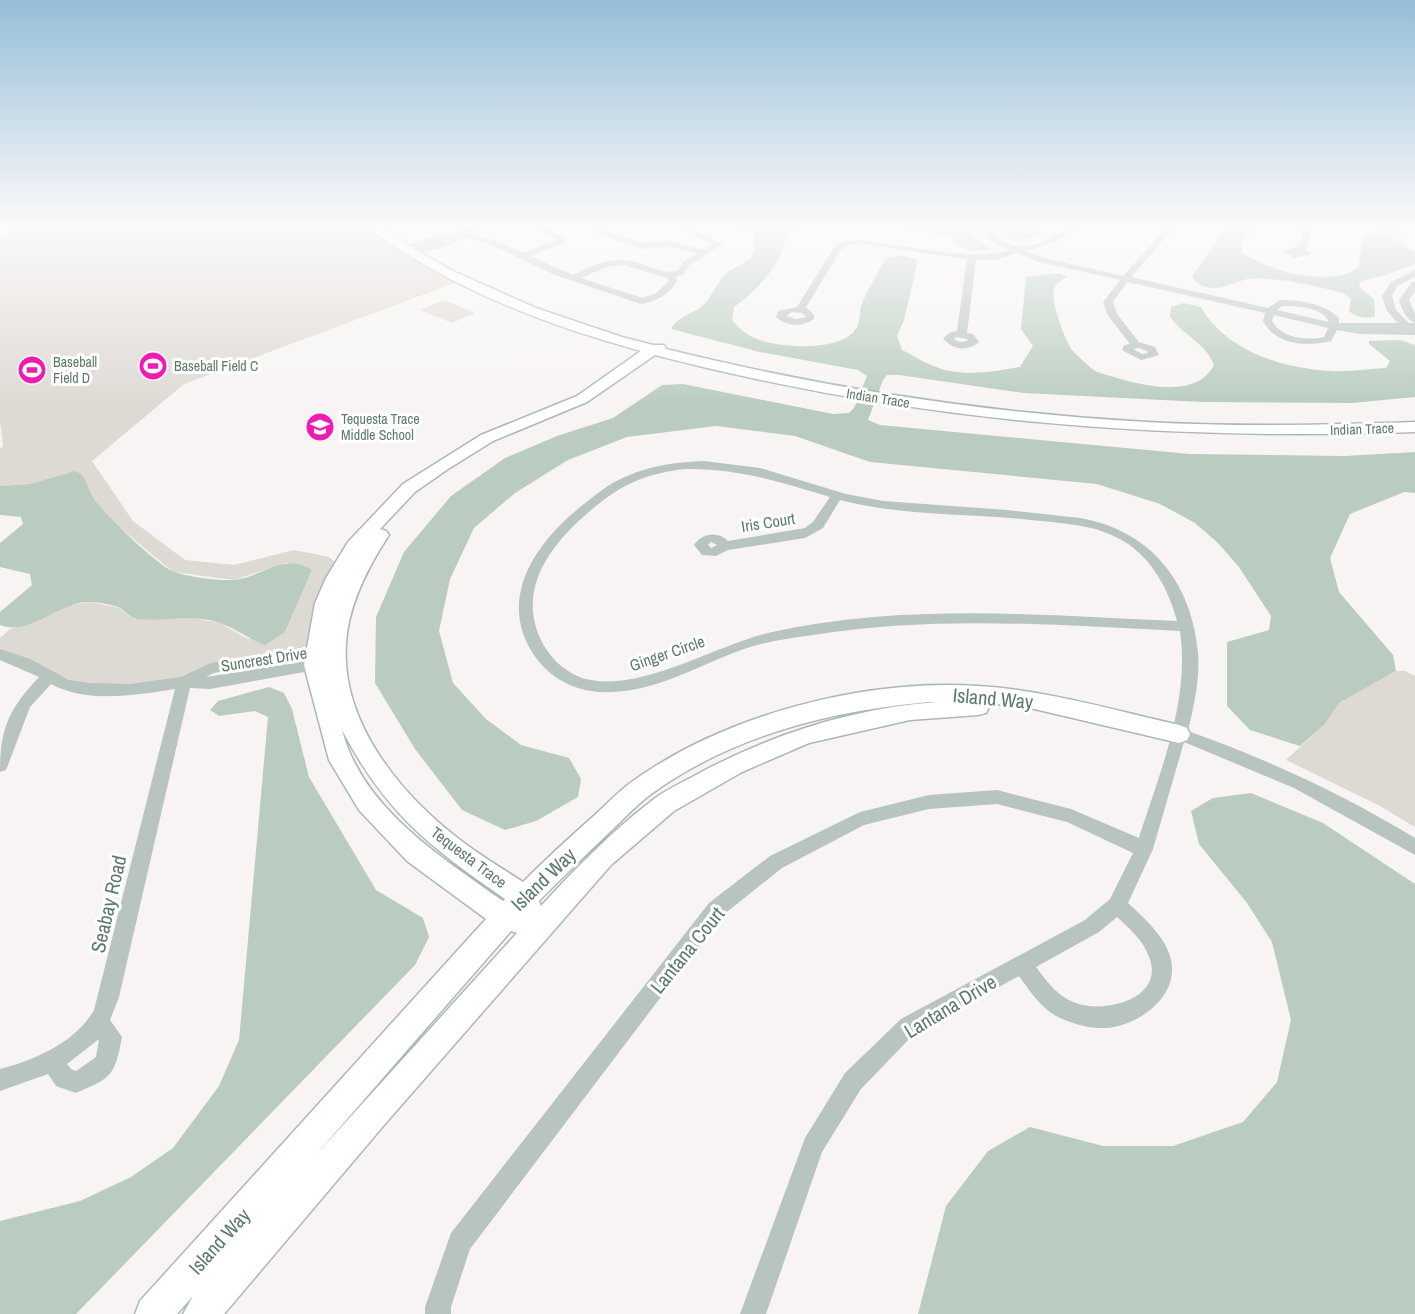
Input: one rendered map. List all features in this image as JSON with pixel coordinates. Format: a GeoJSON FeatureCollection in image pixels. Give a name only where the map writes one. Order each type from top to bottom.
{"type":"FeatureCollection","features":[{"type":"Feature","properties":{"kind":"street","name":"Indian Trace"},"geometry":{"type":"LineString","coordinates":[[475,286],[512,304],[559,321],[652,350],[668,350]]}},
{"type":"Feature","properties":{"kind":"street","name":"Indian Trace"},"geometry":{"type":"LineString","coordinates":[[500,286],[556,311],[668,350],[882,394],[1059,421],[1163,428],[1243,430],[1415,427]]}},
{"type":"Feature","properties":{"kind":"street"},"geometry":{"type":"LineString","coordinates":[[598,286],[641,301],[652,300],[660,296],[669,286]]}},
{"type":"Feature","properties":{"kind":"street"},"geometry":{"type":"LineString","coordinates":[[800,309],[814,286]]}},
{"type":"Feature","properties":{"kind":"street"},"geometry":{"type":"LineString","coordinates":[[962,334],[968,286]]}},
{"type":"Feature","properties":{"kind":"street"},"geometry":{"type":"LineString","coordinates":[[1120,286],[1108,302],[1112,314],[1136,345]]}},
{"type":"Feature","properties":{"kind":"street"},"geometry":{"type":"LineString","coordinates":[[1157,286],[1334,326],[1413,330]]}},
{"type":"Feature","properties":{"kind":"street"},"geometry":{"type":"LineString","coordinates":[[1412,287],[1391,287],[1387,296],[1389,306],[1413,330]]}},
{"type":"Feature","properties":{"kind":"street"},"geometry":{"type":"LineString","coordinates":[[1412,287],[1404,300],[1406,308],[1415,320]]}},
{"type":"Feature","properties":{"kind":"street"},"geometry":{"type":"LineString","coordinates":[[1280,303],[1303,304],[1328,313],[1334,318],[1334,326],[1328,339],[1308,343],[1296,341],[1274,331],[1269,324],[1270,312],[1280,303]]}},
{"type":"Feature","properties":{"kind":"street","name":"Tequesta Trace"},"geometry":{"type":"LineString","coordinates":[[540,926],[513,907],[416,853],[369,803],[337,754],[322,656],[325,603],[336,578],[355,546],[409,488],[494,434],[582,399],[652,350]]}},
{"type":"Feature","properties":{"kind":"street","name":"Tequesta Trace"},"geometry":{"type":"LineString","coordinates":[[322,656],[350,587],[374,542],[424,492],[478,454],[519,433],[573,414],[620,390],[668,350]]}},
{"type":"Feature","properties":{"kind":"street","name":"Indian Trace"},"geometry":{"type":"LineString","coordinates":[[882,394],[1168,419],[1242,422],[1352,420],[1415,416]]}},
{"type":"Feature","properties":{"kind":"street","name":"Ginger Circle"},"geometry":{"type":"LineString","coordinates":[[1179,734],[1190,675],[1191,648],[1186,626],[1176,596],[1159,566],[1134,542],[1115,531],[1084,522],[1002,512],[883,505],[836,497],[781,477],[722,465],[686,465],[633,478],[593,502],[561,529],[539,556],[528,579],[526,601],[527,621],[534,644],[548,665],[562,676],[588,685],[619,687],[642,683],[747,643],[862,622],[935,617],[1026,618],[1186,626]]}},
{"type":"Feature","properties":{"kind":"street","name":"Iris Court"},"geometry":{"type":"LineString","coordinates":[[724,546],[801,536],[818,525],[836,497]]}},
{"type":"Feature","properties":{"kind":"street","name":"Suncrest Drive"},"geometry":{"type":"LineString","coordinates":[[0,654],[14,658],[66,685],[90,689],[130,690],[184,682],[210,684],[322,656]]}},
{"type":"Feature","properties":{"kind":"street"},"geometry":{"type":"LineString","coordinates":[[0,765],[23,704],[49,677]]}},
{"type":"Feature","properties":{"kind":"street","name":"Seabay Road"},"geometry":{"type":"LineString","coordinates":[[0,1080],[16,1077],[53,1062],[98,1022],[109,997],[184,682]]}},
{"type":"Feature","properties":{"kind":"street","name":"Island Way"},"geometry":{"type":"LineString","coordinates":[[153,1314],[513,907],[643,787],[726,755],[910,712],[962,707],[1072,709],[1179,734],[1244,756],[1319,790],[1415,848]]}},
{"type":"Feature","properties":{"kind":"street","name":"Lantana Drive"},"geometry":{"type":"LineString","coordinates":[[753,1314],[813,1146],[853,1081],[908,1026],[1092,926],[1117,905],[1144,849],[1179,734]]}},
{"type":"Feature","properties":{"kind":"street","name":"Island Way"},"geometry":{"type":"LineString","coordinates":[[201,1314],[373,1114],[602,857],[726,755]]}},
{"type":"Feature","properties":{"kind":"street","name":"Lantana Court"},"geometry":{"type":"LineString","coordinates":[[438,1314],[460,1242],[716,909],[776,862],[860,819],[929,802],[997,797],[1071,816],[1144,849]]}},
{"type":"Feature","properties":{"kind":"street"},"geometry":{"type":"LineString","coordinates":[[1022,964],[1051,1000],[1075,1013],[1107,1018],[1140,1007],[1160,985],[1162,960],[1148,934],[1117,905]]}},
{"type":"Feature","properties":{"kind":"street"},"geometry":{"type":"LineString","coordinates":[[53,1062],[64,1078],[76,1082],[92,1075],[106,1063],[111,1037],[98,1022]]}},
{"type":"Feature","properties":{"kind":"shaded area"},"geometry":{"type":"Polygon","coordinates":[[[0,286],[445,286],[184,384],[92,461],[133,521],[185,560],[234,565],[294,550],[329,557],[342,568],[317,651],[211,668],[184,682],[90,689],[0,654],[0,638],[10,629],[69,605],[91,602],[119,608],[134,619],[193,618],[220,623],[248,639],[285,632],[312,570],[286,563],[234,580],[173,572],[106,516],[89,493],[84,478],[74,471],[30,484],[0,486],[0,449],[3,446],[0,421],[0,286]]]}},
{"type":"Feature","properties":{"kind":"shaded area"},"geometry":{"type":"Polygon","coordinates":[[[717,286],[758,286],[734,307],[732,320],[743,331],[757,339],[794,346],[809,346],[836,342],[855,330],[870,286],[912,286],[904,320],[897,336],[902,350],[946,370],[967,373],[1020,367],[1033,346],[1021,329],[1025,286],[1056,286],[1054,302],[1062,330],[1072,350],[1087,364],[1106,375],[1139,384],[1168,387],[1195,382],[1206,376],[1214,365],[1206,351],[1170,317],[1171,307],[1184,303],[1201,307],[1225,335],[1240,346],[1293,366],[1337,371],[1386,368],[1390,361],[1369,344],[1369,341],[1400,340],[1415,345],[1415,397],[1352,403],[1202,402],[1024,393],[887,375],[868,420],[880,425],[1190,454],[1344,456],[1415,452],[1415,493],[1404,492],[1350,514],[1330,558],[1339,592],[1393,655],[1396,671],[1339,703],[1325,724],[1300,746],[1250,730],[1227,706],[1227,642],[1269,630],[1271,616],[1239,567],[1218,543],[1195,523],[1160,504],[1097,484],[870,462],[795,436],[716,426],[627,437],[568,460],[515,493],[474,528],[450,579],[439,631],[453,683],[486,719],[521,745],[569,758],[581,779],[578,797],[536,821],[505,830],[462,810],[415,749],[375,683],[376,617],[404,552],[451,496],[505,458],[557,436],[613,418],[662,385],[683,384],[833,414],[849,413],[854,408],[867,376],[858,370],[760,352],[671,329],[680,319],[704,305],[717,286]]]}},
{"type":"Feature","properties":{"kind":"shaded area"},"geometry":{"type":"Polygon","coordinates":[[[1316,286],[1359,286],[1374,299],[1375,317],[1355,315],[1349,311],[1351,299],[1345,294],[1316,286]]]}},
{"type":"Feature","properties":{"kind":"shaded area"},"geometry":{"type":"Polygon","coordinates":[[[444,300],[475,313],[452,323],[420,310],[444,300]]]}},
{"type":"Feature","properties":{"kind":"shaded area"},"geometry":{"type":"Polygon","coordinates":[[[74,471],[82,475],[94,499],[120,528],[157,561],[175,572],[196,577],[234,580],[282,564],[302,565],[312,570],[285,632],[265,645],[226,625],[210,620],[137,619],[118,607],[91,602],[68,606],[23,626],[0,625],[0,612],[32,585],[30,574],[0,567],[0,543],[23,524],[21,517],[0,515],[0,486],[30,484],[74,471]]]}},
{"type":"Feature","properties":{"kind":"shaded area"},"geometry":{"type":"Polygon","coordinates":[[[1396,671],[1405,671],[1415,676],[1415,827],[1380,806],[1286,760],[1325,724],[1339,703],[1396,671]]]}},
{"type":"Feature","properties":{"kind":"shaded area"},"geometry":{"type":"Polygon","coordinates":[[[269,687],[284,693],[292,709],[309,777],[376,890],[423,918],[429,937],[415,965],[76,1314],[0,1314],[0,1221],[80,1201],[131,1177],[173,1148],[219,1086],[239,1040],[268,717],[255,711],[219,716],[210,710],[218,701],[269,687]]]}},
{"type":"Feature","properties":{"kind":"shaded area"},"geometry":{"type":"Polygon","coordinates":[[[1251,793],[1323,823],[1415,884],[1415,1314],[918,1314],[946,1206],[988,1151],[1030,1127],[1103,1146],[1173,1146],[1243,1122],[1277,1082],[1291,1020],[1272,942],[1247,903],[1199,844],[1191,811],[1213,798],[1251,793]]]}},
{"type":"Feature","properties":{"kind":"place","name":"Baseball Field C"},"geometry":{"type":"Point","coordinates":[153,366]}},
{"type":"Feature","properties":{"kind":"place","name":"Baseball Field D"},"geometry":{"type":"Point","coordinates":[32,370]}},
{"type":"Feature","properties":{"kind":"place","name":"Tequesta Trace Middle School"},"geometry":{"type":"Point","coordinates":[320,427]}}]}
